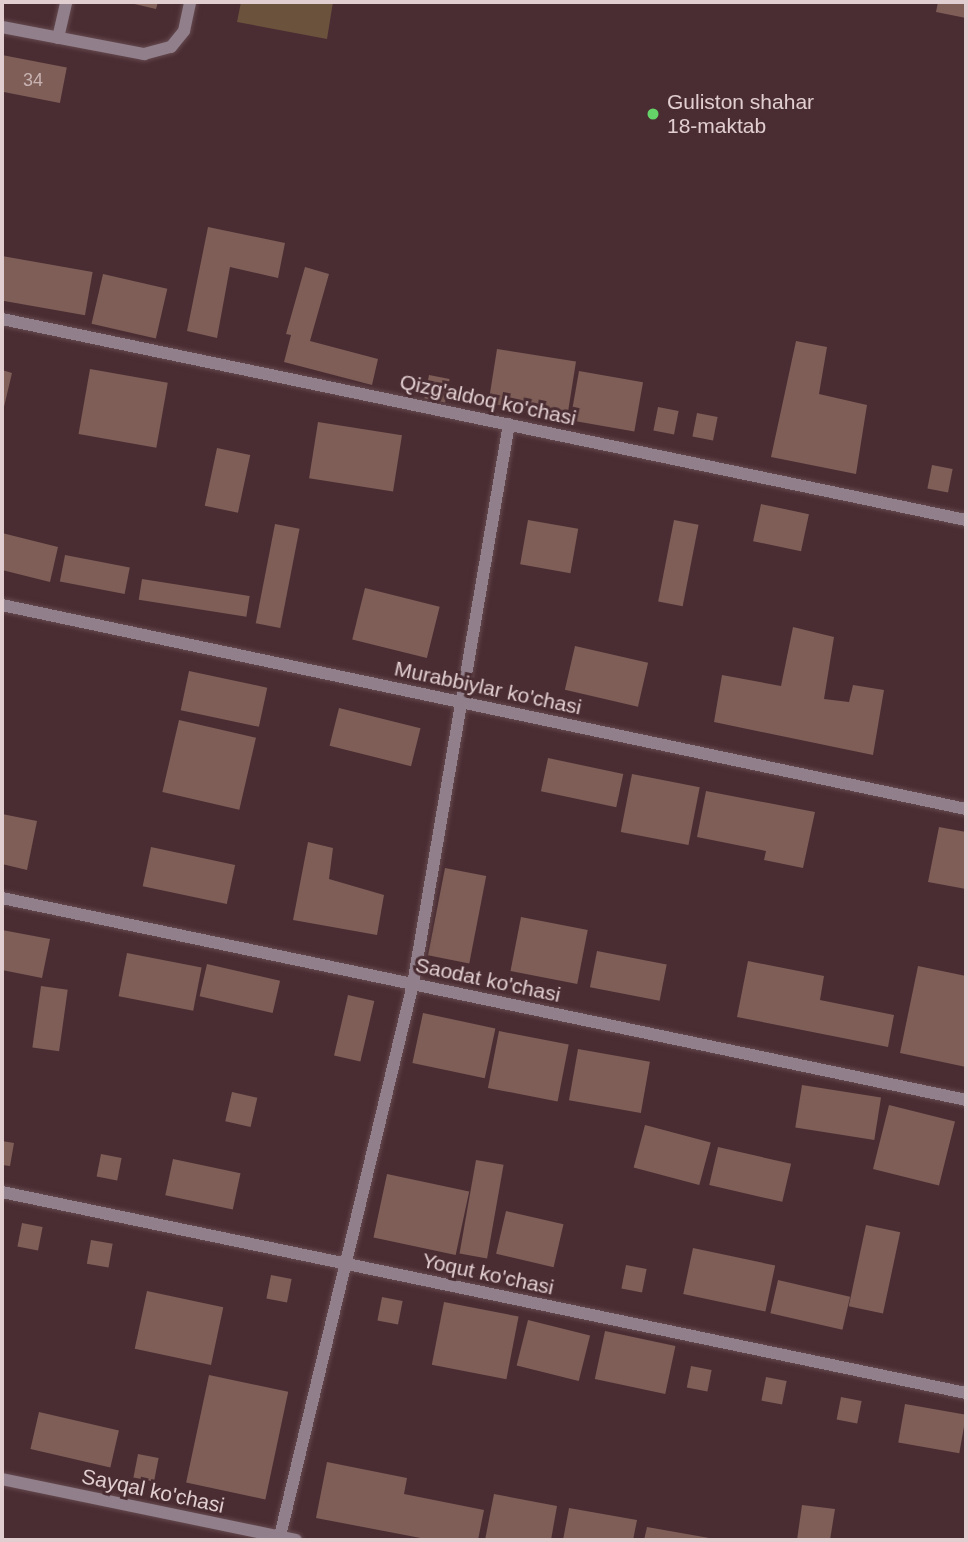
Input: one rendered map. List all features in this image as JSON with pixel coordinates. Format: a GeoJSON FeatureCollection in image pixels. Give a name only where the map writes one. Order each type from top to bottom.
{"type":"FeatureCollection","features":[{"type":"Feature","properties":{"kind":"street"},"geometry":{"type":"LineString","coordinates":[[58,38],[66,2]]}},
{"type":"Feature","properties":{"kind":"street"},"geometry":{"type":"LineString","coordinates":[[2,27],[145,54],[171,47],[184,31],[190,2]]}},
{"type":"Feature","properties":{"kind":"street","name":"Qizg'aldoq ko'chasi"},"geometry":{"type":"LineString","coordinates":[[2,318],[966,520]]}},
{"type":"Feature","properties":{"kind":"street"},"geometry":{"type":"LineString","coordinates":[[279,1539],[412,984],[463,703],[509,424]]}},
{"type":"Feature","properties":{"kind":"street","name":"Murabbiylar ko'chasi"},"geometry":{"type":"LineString","coordinates":[[2,606],[966,809]]}},
{"type":"Feature","properties":{"kind":"street","name":"Saodat ko'chasi"},"geometry":{"type":"LineString","coordinates":[[2,898],[966,1100]]}},
{"type":"Feature","properties":{"kind":"street","name":"Yoqut ko'chasi"},"geometry":{"type":"LineString","coordinates":[[2,1192],[966,1393]]}},
{"type":"Feature","properties":{"kind":"street","name":"Sayqal ko'chasi"},"geometry":{"type":"LineString","coordinates":[[2,1479],[279,1539],[296,1540]]}},
{"type":"Feature","properties":{"kind":"shaded area"},"geometry":{"type":"Polygon","coordinates":[[[241,2],[333,2],[327,39],[237,22],[241,2]]]}},
{"type":"Feature","properties":{"kind":"building"},"geometry":{"type":"Polygon","coordinates":[[[126,2],[158,2],[156,9],[126,2]]]}},
{"type":"Feature","properties":{"kind":"building"},"geometry":{"type":"Polygon","coordinates":[[[938,2],[966,2],[966,18],[936,12],[938,2]]]}},
{"type":"Feature","properties":{"kind":"building"},"geometry":{"type":"Polygon","coordinates":[[[2,55],[67,68],[60,103],[2,92],[2,55]]]}},
{"type":"Feature","properties":{"kind":"building"},"geometry":{"type":"Polygon","coordinates":[[[208,227],[285,243],[278,278],[230,267],[217,338],[187,331],[208,227]]]}},
{"type":"Feature","properties":{"kind":"building"},"geometry":{"type":"Polygon","coordinates":[[[2,256],[93,272],[85,315],[2,301],[2,256]]]}},
{"type":"Feature","properties":{"kind":"building"},"geometry":{"type":"Polygon","coordinates":[[[305,267],[329,274],[310,341],[378,359],[372,385],[284,362],[291,335],[286,334],[305,267]]]}},
{"type":"Feature","properties":{"kind":"building"},"geometry":{"type":"Polygon","coordinates":[[[103,274],[167,289],[156,339],[92,324],[103,274]]]}},
{"type":"Feature","properties":{"kind":"building"},"geometry":{"type":"Polygon","coordinates":[[[796,341],[827,347],[819,394],[867,405],[856,474],[771,457],[796,341]]]}},
{"type":"Feature","properties":{"kind":"building"},"geometry":{"type":"Polygon","coordinates":[[[497,349],[576,362],[567,416],[488,403],[497,349]]]}},
{"type":"Feature","properties":{"kind":"building"},"geometry":{"type":"Polygon","coordinates":[[[90,369],[168,383],[156,448],[79,434],[90,369]]]}},
{"type":"Feature","properties":{"kind":"building"},"geometry":{"type":"Polygon","coordinates":[[[2,370],[12,373],[3,411],[2,411],[2,370]]]}},
{"type":"Feature","properties":{"kind":"building"},"geometry":{"type":"Polygon","coordinates":[[[579,371],[643,382],[634,432],[570,420],[579,371]]]}},
{"type":"Feature","properties":{"kind":"building"},"geometry":{"type":"Polygon","coordinates":[[[429,375],[450,379],[445,403],[424,399],[429,375]]]}},
{"type":"Feature","properties":{"kind":"building"},"geometry":{"type":"Polygon","coordinates":[[[658,407],[679,411],[674,435],[653,431],[658,407]]]}},
{"type":"Feature","properties":{"kind":"building"},"geometry":{"type":"Polygon","coordinates":[[[697,413],[718,417],[713,441],[692,437],[697,413]]]}},
{"type":"Feature","properties":{"kind":"building"},"geometry":{"type":"Polygon","coordinates":[[[318,422],[402,435],[393,492],[309,478],[318,422]]]}},
{"type":"Feature","properties":{"kind":"building"},"geometry":{"type":"Polygon","coordinates":[[[217,448],[250,455],[238,513],[205,506],[217,448]]]}},
{"type":"Feature","properties":{"kind":"building"},"geometry":{"type":"Polygon","coordinates":[[[932,465],[953,469],[948,493],[927,489],[932,465]]]}},
{"type":"Feature","properties":{"kind":"building"},"geometry":{"type":"Polygon","coordinates":[[[761,504],[809,514],[801,551],[753,541],[761,504]]]}},
{"type":"Feature","properties":{"kind":"building"},"geometry":{"type":"Polygon","coordinates":[[[528,520],[578,529],[570,573],[520,564],[528,520]]]}},
{"type":"Feature","properties":{"kind":"building"},"geometry":{"type":"Polygon","coordinates":[[[674,520],[699,525],[683,606],[658,601],[674,520]]]}},
{"type":"Feature","properties":{"kind":"building"},"geometry":{"type":"Polygon","coordinates":[[[275,524],[300,529],[280,628],[256,623],[275,524]]]}},
{"type":"Feature","properties":{"kind":"building"},"geometry":{"type":"Polygon","coordinates":[[[2,533],[58,547],[50,582],[2,570],[2,533]]]}},
{"type":"Feature","properties":{"kind":"building"},"geometry":{"type":"Polygon","coordinates":[[[65,555],[130,568],[125,594],[60,582],[65,555]]]}},
{"type":"Feature","properties":{"kind":"building"},"geometry":{"type":"Polygon","coordinates":[[[142,579],[250,596],[246,617],[139,600],[142,579]]]}},
{"type":"Feature","properties":{"kind":"building"},"geometry":{"type":"Polygon","coordinates":[[[365,588],[440,607],[427,658],[352,639],[365,588]]]}},
{"type":"Feature","properties":{"kind":"building"},"geometry":{"type":"Polygon","coordinates":[[[793,627],[834,637],[824,699],[849,702],[853,685],[884,690],[873,755],[714,722],[722,675],[781,686],[793,627]]]}},
{"type":"Feature","properties":{"kind":"building"},"geometry":{"type":"Polygon","coordinates":[[[575,646],[648,663],[638,707],[565,690],[575,646]]]}},
{"type":"Feature","properties":{"kind":"building"},"geometry":{"type":"Polygon","coordinates":[[[189,671],[267,688],[259,727],[181,710],[189,671]]]}},
{"type":"Feature","properties":{"kind":"building"},"geometry":{"type":"Polygon","coordinates":[[[339,708],[421,728],[411,766],[330,746],[339,708]]]}},
{"type":"Feature","properties":{"kind":"building"},"geometry":{"type":"Polygon","coordinates":[[[179,720],[256,738],[239,810],[162,792],[179,720]]]}},
{"type":"Feature","properties":{"kind":"building"},"geometry":{"type":"Polygon","coordinates":[[[548,758],[623,774],[616,807],[541,791],[548,758]]]}},
{"type":"Feature","properties":{"kind":"building"},"geometry":{"type":"Polygon","coordinates":[[[632,774],[700,787],[688,845],[621,832],[632,774]]]}},
{"type":"Feature","properties":{"kind":"building"},"geometry":{"type":"Polygon","coordinates":[[[706,791],[815,812],[803,868],[764,860],[766,851],[697,837],[706,791]]]}},
{"type":"Feature","properties":{"kind":"building"},"geometry":{"type":"Polygon","coordinates":[[[2,814],[37,821],[27,870],[2,864],[2,814]]]}},
{"type":"Feature","properties":{"kind":"building"},"geometry":{"type":"Polygon","coordinates":[[[939,827],[966,832],[966,889],[928,882],[939,827]]]}},
{"type":"Feature","properties":{"kind":"building"},"geometry":{"type":"Polygon","coordinates":[[[308,842],[333,848],[329,879],[384,895],[377,935],[293,920],[308,842]]]}},
{"type":"Feature","properties":{"kind":"building"},"geometry":{"type":"Polygon","coordinates":[[[151,847],[235,865],[227,904],[143,886],[151,847]]]}},
{"type":"Feature","properties":{"kind":"building"},"geometry":{"type":"Polygon","coordinates":[[[445,868],[486,876],[469,963],[428,955],[445,868]]]}},
{"type":"Feature","properties":{"kind":"building"},"geometry":{"type":"Polygon","coordinates":[[[521,917],[588,930],[577,984],[511,971],[521,917]]]}},
{"type":"Feature","properties":{"kind":"building"},"geometry":{"type":"Polygon","coordinates":[[[2,930],[50,939],[42,978],[2,970],[2,930]]]}},
{"type":"Feature","properties":{"kind":"building"},"geometry":{"type":"Polygon","coordinates":[[[597,951],[667,965],[660,1001],[590,987],[597,951]]]}},
{"type":"Feature","properties":{"kind":"building"},"geometry":{"type":"Polygon","coordinates":[[[127,953],[202,968],[193,1011],[119,996],[127,953]]]}},
{"type":"Feature","properties":{"kind":"building"},"geometry":{"type":"Polygon","coordinates":[[[748,961],[824,976],[820,1000],[894,1015],[888,1047],[737,1017],[748,961]]]}},
{"type":"Feature","properties":{"kind":"building"},"geometry":{"type":"Polygon","coordinates":[[[207,964],[280,981],[273,1013],[200,996],[207,964]]]}},
{"type":"Feature","properties":{"kind":"building"},"geometry":{"type":"Polygon","coordinates":[[[918,966],[966,976],[966,1067],[900,1053],[918,966]]]}},
{"type":"Feature","properties":{"kind":"building"},"geometry":{"type":"Polygon","coordinates":[[[41,986],[68,990],[59,1051],[32,1047],[41,986]]]}},
{"type":"Feature","properties":{"kind":"building"},"geometry":{"type":"Polygon","coordinates":[[[348,995],[374,1001],[360,1061],[334,1055],[348,995]]]}},
{"type":"Feature","properties":{"kind":"building"},"geometry":{"type":"Polygon","coordinates":[[[423,1013],[495,1028],[485,1078],[412,1063],[423,1013]]]}},
{"type":"Feature","properties":{"kind":"building"},"geometry":{"type":"Polygon","coordinates":[[[499,1031],[569,1045],[558,1101],[488,1088],[499,1031]]]}},
{"type":"Feature","properties":{"kind":"building"},"geometry":{"type":"Polygon","coordinates":[[[578,1049],[650,1062],[641,1113],[569,1100],[578,1049]]]}},
{"type":"Feature","properties":{"kind":"building"},"geometry":{"type":"Polygon","coordinates":[[[802,1085],[881,1098],[874,1140],[795,1127],[802,1085]]]}},
{"type":"Feature","properties":{"kind":"building"},"geometry":{"type":"Polygon","coordinates":[[[232,1092],[257,1098],[251,1127],[225,1121],[232,1092]]]}},
{"type":"Feature","properties":{"kind":"building"},"geometry":{"type":"Polygon","coordinates":[[[889,1105],[955,1121],[939,1185],[873,1169],[889,1105]]]}},
{"type":"Feature","properties":{"kind":"building"},"geometry":{"type":"Polygon","coordinates":[[[645,1125],[711,1143],[699,1185],[634,1168],[645,1125]]]}},
{"type":"Feature","properties":{"kind":"building"},"geometry":{"type":"Polygon","coordinates":[[[2,1141],[14,1143],[10,1166],[2,1165],[2,1141]]]}},
{"type":"Feature","properties":{"kind":"building"},"geometry":{"type":"Polygon","coordinates":[[[718,1147],[791,1164],[782,1202],[709,1185],[718,1147]]]}},
{"type":"Feature","properties":{"kind":"building"},"geometry":{"type":"Polygon","coordinates":[[[101,1154],[122,1158],[117,1181],[97,1177],[101,1154]]]}},
{"type":"Feature","properties":{"kind":"building"},"geometry":{"type":"Polygon","coordinates":[[[173,1159],[240,1173],[233,1210],[165,1195],[173,1159]]]}},
{"type":"Feature","properties":{"kind":"building"},"geometry":{"type":"Polygon","coordinates":[[[476,1160],[504,1165],[487,1258],[460,1254],[476,1160]]]}},
{"type":"Feature","properties":{"kind":"building"},"geometry":{"type":"Polygon","coordinates":[[[387,1174],[469,1191],[456,1255],[373,1238],[387,1174]]]}},
{"type":"Feature","properties":{"kind":"building"},"geometry":{"type":"Polygon","coordinates":[[[506,1211],[563,1224],[554,1267],[496,1254],[506,1211]]]}},
{"type":"Feature","properties":{"kind":"building"},"geometry":{"type":"Polygon","coordinates":[[[22,1223],[43,1227],[38,1251],[17,1247],[22,1223]]]}},
{"type":"Feature","properties":{"kind":"building"},"geometry":{"type":"Polygon","coordinates":[[[866,1225],[900,1232],[883,1313],[849,1306],[866,1225]]]}},
{"type":"Feature","properties":{"kind":"building"},"geometry":{"type":"Polygon","coordinates":[[[91,1240],[113,1244],[108,1267],[87,1264],[91,1240]]]}},
{"type":"Feature","properties":{"kind":"building"},"geometry":{"type":"Polygon","coordinates":[[[693,1248],[775,1265],[765,1311],[683,1294],[693,1248]]]}},
{"type":"Feature","properties":{"kind":"building"},"geometry":{"type":"Polygon","coordinates":[[[626,1265],[647,1269],[642,1293],[621,1289],[626,1265]]]}},
{"type":"Feature","properties":{"kind":"building"},"geometry":{"type":"Polygon","coordinates":[[[271,1275],[292,1279],[287,1303],[266,1299],[271,1275]]]}},
{"type":"Feature","properties":{"kind":"building"},"geometry":{"type":"Polygon","coordinates":[[[778,1280],[850,1297],[842,1330],[770,1313],[778,1280]]]}},
{"type":"Feature","properties":{"kind":"building"},"geometry":{"type":"Polygon","coordinates":[[[147,1291],[223,1307],[211,1365],[135,1349],[147,1291]]]}},
{"type":"Feature","properties":{"kind":"building"},"geometry":{"type":"Polygon","coordinates":[[[382,1297],[403,1301],[398,1325],[377,1321],[382,1297]]]}},
{"type":"Feature","properties":{"kind":"building"},"geometry":{"type":"Polygon","coordinates":[[[444,1302],[519,1317],[506,1379],[432,1365],[444,1302]]]}},
{"type":"Feature","properties":{"kind":"building"},"geometry":{"type":"Polygon","coordinates":[[[528,1320],[590,1335],[579,1381],[517,1366],[528,1320]]]}},
{"type":"Feature","properties":{"kind":"building"},"geometry":{"type":"Polygon","coordinates":[[[605,1331],[675,1346],[665,1394],[595,1379],[605,1331]]]}},
{"type":"Feature","properties":{"kind":"building"},"geometry":{"type":"Polygon","coordinates":[[[691,1366],[712,1370],[707,1392],[687,1388],[691,1366]]]}},
{"type":"Feature","properties":{"kind":"building"},"geometry":{"type":"Polygon","coordinates":[[[209,1375],[288,1392],[265,1499],[186,1483],[209,1375]]]}},
{"type":"Feature","properties":{"kind":"building"},"geometry":{"type":"Polygon","coordinates":[[[766,1377],[787,1381],[782,1405],[761,1401],[766,1377]]]}},
{"type":"Feature","properties":{"kind":"building"},"geometry":{"type":"Polygon","coordinates":[[[841,1397],[862,1401],[857,1424],[837,1420],[841,1397]]]}},
{"type":"Feature","properties":{"kind":"building"},"geometry":{"type":"Polygon","coordinates":[[[905,1404],[966,1415],[959,1453],[898,1442],[905,1404]]]}},
{"type":"Feature","properties":{"kind":"building"},"geometry":{"type":"Polygon","coordinates":[[[39,1412],[119,1430],[110,1467],[30,1449],[39,1412]]]}},
{"type":"Feature","properties":{"kind":"building"},"geometry":{"type":"Polygon","coordinates":[[[138,1454],[159,1458],[154,1482],[133,1478],[138,1454]]]}},
{"type":"Feature","properties":{"kind":"building"},"geometry":{"type":"Polygon","coordinates":[[[327,1462],[407,1478],[404,1494],[484,1510],[478,1540],[431,1540],[316,1518],[327,1462]]]}},
{"type":"Feature","properties":{"kind":"building"},"geometry":{"type":"Polygon","coordinates":[[[494,1494],[557,1506],[551,1540],[485,1540],[494,1494]]]}},
{"type":"Feature","properties":{"kind":"building"},"geometry":{"type":"Polygon","coordinates":[[[802,1505],[835,1509],[830,1540],[797,1540],[802,1505]]]}},
{"type":"Feature","properties":{"kind":"building"},"geometry":{"type":"Polygon","coordinates":[[[569,1508],[637,1520],[633,1540],[563,1540],[569,1508]]]}},
{"type":"Feature","properties":{"kind":"building"},"geometry":{"type":"Polygon","coordinates":[[[647,1527],[715,1539],[715,1540],[644,1540],[647,1527]]]}},
{"type":"Feature","properties":{"kind":"place","name":"Guliston shahar 18-maktab"},"geometry":{"type":"Point","coordinates":[653,114]}}]}
